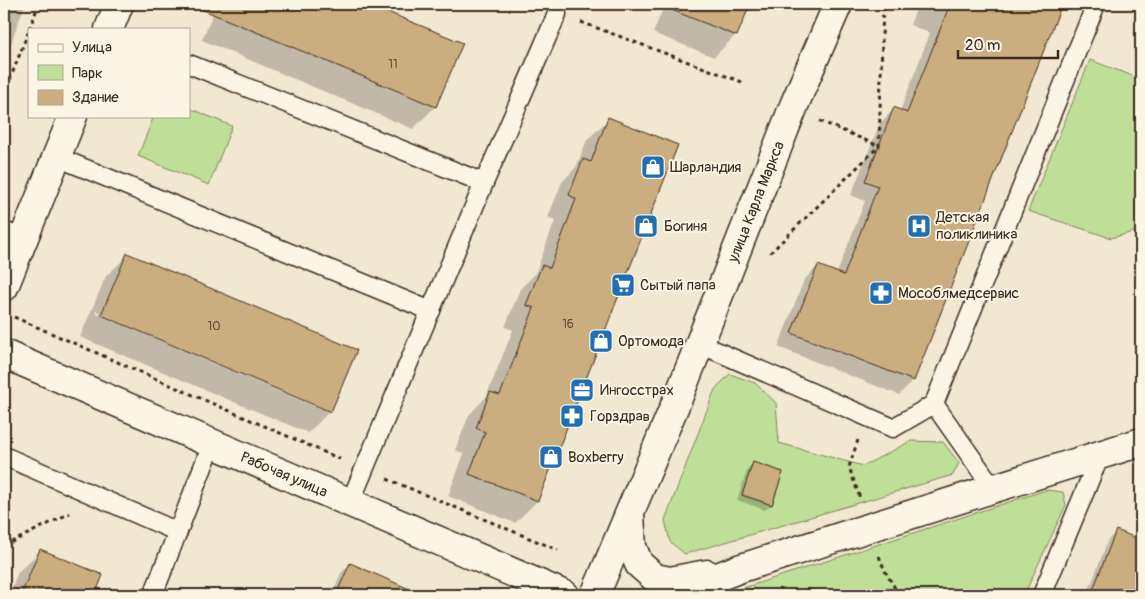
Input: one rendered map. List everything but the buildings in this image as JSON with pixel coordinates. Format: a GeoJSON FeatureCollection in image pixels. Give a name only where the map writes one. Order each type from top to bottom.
{"type":"FeatureCollection","features":[{"type":"Feature","properties":{"kind":"street"},"geometry":{"type":"LineString","coordinates":[[109,28],[119,4]]}},
{"type":"Feature","properties":{"kind":"street","name":"улица Карла Маркса"},"geometry":{"type":"LineString","coordinates":[[595,595],[630,515],[796,103],[838,4]]}},
{"type":"Feature","properties":{"kind":"street"},"geometry":{"type":"LineString","coordinates":[[4,287],[14,235],[57,157],[72,118]]}},
{"type":"Feature","properties":{"kind":"street","name":"Рабочая улица"},"geometry":{"type":"LineString","coordinates":[[4,354],[565,595]]}},
{"type":"Feature","properties":{"kind":"street"},"geometry":{"type":"LineString","coordinates":[[672,595],[738,569],[1141,442]]}},
{"type":"Feature","properties":{"kind":"street"},"geometry":{"type":"LineString","coordinates":[[630,515],[632,547],[639,564],[655,578],[670,581],[738,569]]}},
{"type":"Feature","properties":{"kind":"lane"},"geometry":{"type":"LineString","coordinates":[[700,344],[893,428],[934,404],[1096,4]]}},
{"type":"Feature","properties":{"kind":"lane"},"geometry":{"type":"LineString","coordinates":[[350,503],[557,14]]}},
{"type":"Feature","properties":{"kind":"lane"},"geometry":{"type":"LineString","coordinates":[[190,64],[484,184]]}},
{"type":"Feature","properties":{"kind":"lane"},"geometry":{"type":"LineString","coordinates":[[57,157],[431,311]]}},
{"type":"Feature","properties":{"kind":"lane"},"geometry":{"type":"LineString","coordinates":[[934,404],[993,488]]}},
{"type":"Feature","properties":{"kind":"lane"},"geometry":{"type":"LineString","coordinates":[[153,595],[212,444]]}},
{"type":"Feature","properties":{"kind":"lane"},"geometry":{"type":"LineString","coordinates":[[1042,595],[1100,455]]}},
{"type":"Feature","properties":{"kind":"lane"},"geometry":{"type":"LineString","coordinates":[[4,456],[178,532]]}},
{"type":"Feature","properties":{"kind":"path"},"geometry":{"type":"LineString","coordinates":[[29,28],[39,4]]}},
{"type":"Feature","properties":{"kind":"path"},"geometry":{"type":"LineString","coordinates":[[766,257],[879,146],[882,4]]}},
{"type":"Feature","properties":{"kind":"path"},"geometry":{"type":"LineString","coordinates":[[557,14],[742,82]]}},
{"type":"Feature","properties":{"kind":"path"},"geometry":{"type":"LineString","coordinates":[[4,95],[28,32]]}},
{"type":"Feature","properties":{"kind":"path"},"geometry":{"type":"LineString","coordinates":[[820,121],[879,146]]}},
{"type":"Feature","properties":{"kind":"path"},"geometry":{"type":"LineString","coordinates":[[13,316],[364,470],[558,550]]}},
{"type":"Feature","properties":{"kind":"path"},"geometry":{"type":"LineString","coordinates":[[4,546],[100,498]]}},
{"type":"Feature","properties":{"kind":"green space"},"geometry":{"type":"Polygon","coordinates":[[[1090,60],[1141,79],[1141,230],[1111,238],[1028,211],[1090,60]]]}},
{"type":"Feature","properties":{"kind":"green space"},"geometry":{"type":"Polygon","coordinates":[[[190,108],[232,126],[209,185],[138,156],[153,118],[190,118],[190,108]]]}},
{"type":"Feature","properties":{"kind":"green space"},"geometry":{"type":"Polygon","coordinates":[[[730,374],[755,383],[776,403],[779,443],[863,466],[911,441],[943,442],[959,463],[953,475],[685,554],[670,542],[665,520],[715,389],[730,374]],[[753,462],[742,495],[772,505],[783,472],[753,462]]]}},
{"type":"Feature","properties":{"kind":"green space"},"geometry":{"type":"Polygon","coordinates":[[[1046,490],[1063,492],[1066,505],[1024,595],[734,595],[737,590],[1046,490]]]}},
{"type":"Feature","properties":{"kind":"place","name":"Шарландия"},"geometry":{"type":"Point","coordinates":[653,167]}},
{"type":"Feature","properties":{"kind":"place","name":"Богиня"},"geometry":{"type":"Point","coordinates":[646,226]}},
{"type":"Feature","properties":{"kind":"place","name":"Детская поликлиника"},"geometry":{"type":"Point","coordinates":[919,226]}},
{"type":"Feature","properties":{"kind":"place","name":"Сытый папа"},"geometry":{"type":"Point","coordinates":[623,285]}},
{"type":"Feature","properties":{"kind":"place","name":"Мособлмедсервис"},"geometry":{"type":"Point","coordinates":[881,293]}},
{"type":"Feature","properties":{"kind":"place","name":"Ортомода"},"geometry":{"type":"Point","coordinates":[601,341]}},
{"type":"Feature","properties":{"kind":"place","name":"Ингосстрах"},"geometry":{"type":"Point","coordinates":[582,390]}},
{"type":"Feature","properties":{"kind":"place","name":"Горздрав"},"geometry":{"type":"Point","coordinates":[572,416]}},
{"type":"Feature","properties":{"kind":"place","name":"Boxberry"},"geometry":{"type":"Point","coordinates":[551,457]}}]}
